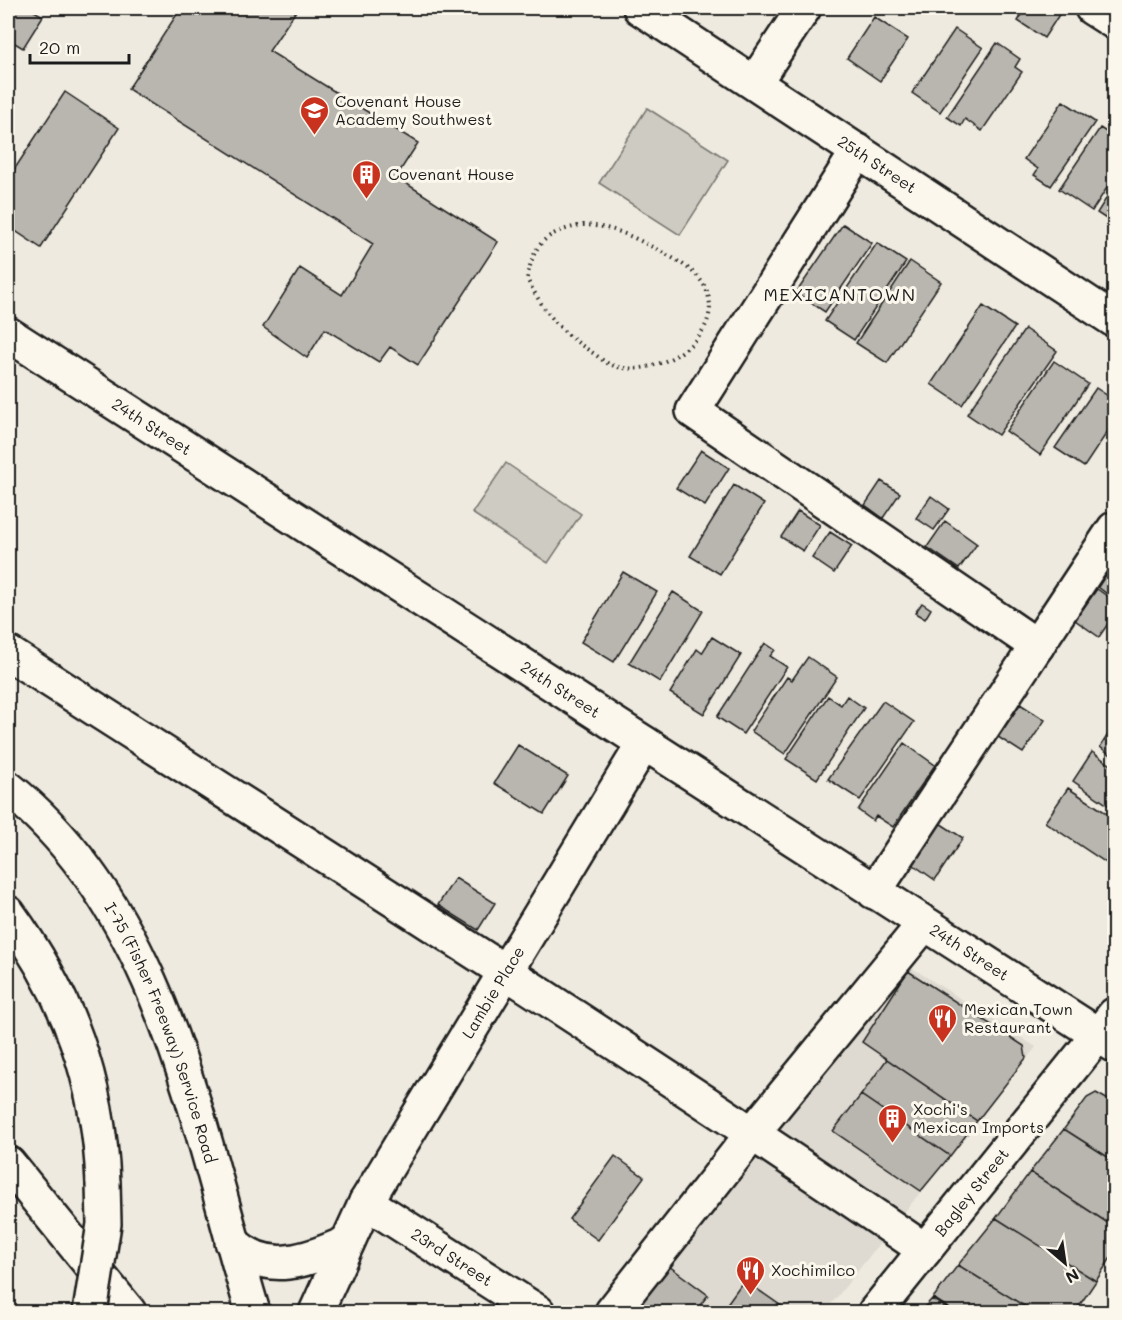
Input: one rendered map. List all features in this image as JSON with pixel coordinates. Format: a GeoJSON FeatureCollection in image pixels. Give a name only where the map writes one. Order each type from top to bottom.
{"type":"FeatureCollection","features":[{"type":"Feature","properties":{"kind":"main road","name":"25th Street"},"geometry":{"type":"LineString","coordinates":[[640,8],[1114,320]]}},
{"type":"Feature","properties":{"kind":"main road"},"geometry":{"type":"LineString","coordinates":[[755,82],[804,8]]}},
{"type":"Feature","properties":{"kind":"main road"},"geometry":{"type":"LineString","coordinates":[[1092,8],[1114,22]]}},
{"type":"Feature","properties":{"kind":"main road"},"geometry":{"type":"LineString","coordinates":[[858,151],[693,411],[1037,646]]}},
{"type":"Feature","properties":{"kind":"main road","name":"24th Street"},"geometry":{"type":"LineString","coordinates":[[8,334],[924,924],[1110,1032]]}},
{"type":"Feature","properties":{"kind":"main road"},"geometry":{"type":"LineString","coordinates":[[874,892],[1114,530]]}},
{"type":"Feature","properties":{"kind":"main road"},"geometry":{"type":"LineString","coordinates":[[8,653],[505,969],[753,1132],[926,1250]]}},
{"type":"Feature","properties":{"kind":"main road","name":"Lambie Place"},"geometry":{"type":"LineString","coordinates":[[316,1312],[366,1202],[505,969],[644,743]]}},
{"type":"Feature","properties":{"kind":"main road","name":"I-75 (Fisher Freeway) Service Road"},"geometry":{"type":"LineString","coordinates":[[8,788],[29,806],[81,862],[119,920],[151,984],[177,1052],[253,1312]]}},
{"type":"Feature","properties":{"kind":"main road"},"geometry":{"type":"LineString","coordinates":[[8,913],[31,945],[60,996],[84,1055],[102,1137],[104,1224],[90,1312]]}},
{"type":"Feature","properties":{"kind":"main road"},"geometry":{"type":"LineString","coordinates":[[612,1312],[753,1132],[924,924]]}},
{"type":"Feature","properties":{"kind":"main road","name":"Bagley Street"},"geometry":{"type":"LineString","coordinates":[[875,1312],[1110,1032]]}},
{"type":"Feature","properties":{"kind":"main road"},"geometry":{"type":"LineString","coordinates":[[8,1162],[129,1312]]}},
{"type":"Feature","properties":{"kind":"main road","name":"23rd Street"},"geometry":{"type":"LineString","coordinates":[[366,1202],[538,1312]]}},
{"type":"Feature","properties":{"kind":"main road"},"geometry":{"type":"LineString","coordinates":[[232,1242],[244,1254],[258,1260],[278,1263],[318,1255],[347,1243]]}},
{"type":"Feature","properties":{"kind":"path"},"geometry":{"type":"LineString","coordinates":[[583,225],[607,226],[639,240],[677,260],[698,277],[706,288],[711,305],[709,319],[700,336],[671,358],[649,368],[632,370],[611,365],[560,329],[547,313],[527,279],[535,250],[547,237],[560,229],[583,225]]}},
{"type":"Feature","properties":{"kind":"shaded area"},"geometry":{"type":"Polygon","coordinates":[[[647,108],[728,160],[680,235],[599,183],[647,108]]]}},
{"type":"Feature","properties":{"kind":"shaded area"},"geometry":{"type":"Polygon","coordinates":[[[506,463],[581,514],[548,563],[472,513],[506,463]]]}},
{"type":"Feature","properties":{"kind":"shaded area"},"geometry":{"type":"Polygon","coordinates":[[[909,966],[1036,1047],[825,1312],[633,1312],[909,966]]]}},
{"type":"Feature","properties":{"kind":"building"},"geometry":{"type":"Polygon","coordinates":[[[8,8],[29,8],[43,16],[23,48],[8,39],[8,8]]]}},
{"type":"Feature","properties":{"kind":"building","name":"Covenant House"},"geometry":{"type":"Polygon","coordinates":[[[181,8],[298,8],[269,51],[418,143],[396,177],[498,242],[418,365],[390,347],[379,362],[325,329],[307,358],[263,327],[300,268],[342,295],[373,244],[128,89],[181,8]]]}},
{"type":"Feature","properties":{"kind":"building"},"geometry":{"type":"Polygon","coordinates":[[[1026,8],[1062,10],[1044,38],[1018,21],[1026,8]]]}},
{"type":"Feature","properties":{"kind":"building"},"geometry":{"type":"Polygon","coordinates":[[[874,17],[908,39],[880,81],[847,58],[874,17]]]}},
{"type":"Feature","properties":{"kind":"building"},"geometry":{"type":"Polygon","coordinates":[[[955,29],[983,48],[940,112],[912,93],[955,29]]]}},
{"type":"Feature","properties":{"kind":"building"},"geometry":{"type":"Polygon","coordinates":[[[997,43],[1020,59],[1015,67],[1022,72],[982,131],[965,119],[961,126],[947,117],[997,43]]]}},
{"type":"Feature","properties":{"kind":"building"},"geometry":{"type":"Polygon","coordinates":[[[65,92],[119,128],[41,248],[8,226],[8,179],[65,92]]]}},
{"type":"Feature","properties":{"kind":"building"},"geometry":{"type":"Polygon","coordinates":[[[1063,101],[1095,122],[1051,186],[1034,175],[1038,169],[1024,159],[1063,101]]]}},
{"type":"Feature","properties":{"kind":"building"},"geometry":{"type":"Polygon","coordinates":[[[1100,128],[1114,137],[1114,177],[1092,211],[1059,189],[1100,128]]]}},
{"type":"Feature","properties":{"kind":"building"},"geometry":{"type":"Polygon","coordinates":[[[1114,186],[1114,224],[1097,213],[1114,186]]]}},
{"type":"Feature","properties":{"kind":"building"},"geometry":{"type":"Polygon","coordinates":[[[843,224],[872,243],[825,312],[796,293],[843,224]]]}},
{"type":"Feature","properties":{"kind":"building"},"geometry":{"type":"Polygon","coordinates":[[[877,243],[906,262],[854,340],[825,321],[877,243]]]}},
{"type":"Feature","properties":{"kind":"building"},"geometry":{"type":"Polygon","coordinates":[[[910,261],[941,282],[887,363],[856,343],[910,261]]]}},
{"type":"Feature","properties":{"kind":"building"},"geometry":{"type":"Polygon","coordinates":[[[983,306],[1015,327],[962,405],[931,384],[983,306]]]}},
{"type":"Feature","properties":{"kind":"building"},"geometry":{"type":"Polygon","coordinates":[[[1025,329],[1057,351],[998,435],[967,414],[1025,329]]]}},
{"type":"Feature","properties":{"kind":"building"},"geometry":{"type":"Polygon","coordinates":[[[1054,361],[1088,384],[1040,455],[1006,431],[1054,361]]]}},
{"type":"Feature","properties":{"kind":"building"},"geometry":{"type":"Polygon","coordinates":[[[1096,388],[1114,400],[1114,422],[1084,467],[1055,448],[1096,388]]]}},
{"type":"Feature","properties":{"kind":"building"},"geometry":{"type":"Polygon","coordinates":[[[701,450],[729,468],[705,506],[676,488],[701,450]]]}},
{"type":"Feature","properties":{"kind":"building"},"geometry":{"type":"Polygon","coordinates":[[[881,481],[900,493],[883,518],[865,505],[881,481]]]}},
{"type":"Feature","properties":{"kind":"building"},"geometry":{"type":"Polygon","coordinates":[[[734,485],[764,504],[720,574],[690,556],[734,485]]]}},
{"type":"Feature","properties":{"kind":"building"},"geometry":{"type":"Polygon","coordinates":[[[931,496],[949,509],[934,530],[916,518],[931,496]]]}},
{"type":"Feature","properties":{"kind":"building"},"geometry":{"type":"Polygon","coordinates":[[[798,511],[820,525],[803,551],[781,537],[798,511]]]}},
{"type":"Feature","properties":{"kind":"building"},"geometry":{"type":"Polygon","coordinates":[[[945,521],[977,544],[959,569],[927,547],[945,521]]]}},
{"type":"Feature","properties":{"kind":"building"},"geometry":{"type":"Polygon","coordinates":[[[830,532],[852,546],[834,573],[812,558],[830,532]]]}},
{"type":"Feature","properties":{"kind":"building"},"geometry":{"type":"Polygon","coordinates":[[[1114,563],[1114,599],[1098,587],[1114,563]]]}},
{"type":"Feature","properties":{"kind":"building"},"geometry":{"type":"Polygon","coordinates":[[[623,572],[657,592],[614,662],[581,642],[623,572]]]}},
{"type":"Feature","properties":{"kind":"building"},"geometry":{"type":"Polygon","coordinates":[[[1097,589],[1114,601],[1114,615],[1099,637],[1075,620],[1097,589]]]}},
{"type":"Feature","properties":{"kind":"building"},"geometry":{"type":"Polygon","coordinates":[[[673,592],[703,611],[660,682],[629,663],[673,592]]]}},
{"type":"Feature","properties":{"kind":"building"},"geometry":{"type":"Polygon","coordinates":[[[922,603],[931,609],[925,619],[915,613],[922,603]]]}},
{"type":"Feature","properties":{"kind":"building"},"geometry":{"type":"Polygon","coordinates":[[[712,637],[741,655],[704,714],[670,693],[697,649],[702,653],[712,637]]]}},
{"type":"Feature","properties":{"kind":"building"},"geometry":{"type":"Polygon","coordinates":[[[765,643],[775,650],[770,656],[787,667],[743,734],[717,717],[765,643]]]}},
{"type":"Feature","properties":{"kind":"building"},"geometry":{"type":"Polygon","coordinates":[[[808,657],[837,677],[785,754],[751,731],[787,677],[792,680],[808,657]]]}},
{"type":"Feature","properties":{"kind":"building"},"geometry":{"type":"Polygon","coordinates":[[[828,696],[841,705],[847,696],[864,708],[817,779],[786,759],[828,696]]]}},
{"type":"Feature","properties":{"kind":"building"},"geometry":{"type":"Polygon","coordinates":[[[883,701],[914,722],[860,800],[828,779],[883,701]]]}},
{"type":"Feature","properties":{"kind":"building"},"geometry":{"type":"Polygon","coordinates":[[[1020,704],[1045,720],[1023,753],[998,737],[1020,704]]]}},
{"type":"Feature","properties":{"kind":"building"},"geometry":{"type":"Polygon","coordinates":[[[1114,725],[1114,757],[1100,747],[1114,725]]]}},
{"type":"Feature","properties":{"kind":"building"},"geometry":{"type":"Polygon","coordinates":[[[904,743],[935,765],[893,827],[876,816],[873,821],[858,810],[904,743]]]}},
{"type":"Feature","properties":{"kind":"building"},"geometry":{"type":"Polygon","coordinates":[[[518,745],[568,776],[544,814],[494,783],[518,745]]]}},
{"type":"Feature","properties":{"kind":"building"},"geometry":{"type":"Polygon","coordinates":[[[1092,752],[1114,767],[1114,809],[1073,781],[1092,752]]]}},
{"type":"Feature","properties":{"kind":"building"},"geometry":{"type":"Polygon","coordinates":[[[1068,788],[1114,818],[1114,868],[1045,822],[1068,788]]]}},
{"type":"Feature","properties":{"kind":"building"},"geometry":{"type":"Polygon","coordinates":[[[938,822],[963,838],[935,880],[911,863],[938,822]]]}},
{"type":"Feature","properties":{"kind":"building"},"geometry":{"type":"Polygon","coordinates":[[[455,878],[495,903],[478,930],[438,905],[455,878]]]}},
{"type":"Feature","properties":{"kind":"building","name":"Mexican Town Restaurant"},"geometry":{"type":"Polygon","coordinates":[[[908,971],[1024,1046],[1026,1058],[977,1121],[862,1042],[908,971]]]}},
{"type":"Feature","properties":{"kind":"building"},"geometry":{"type":"Polygon","coordinates":[[[887,1059],[977,1121],[950,1156],[861,1095],[887,1059]]]}},
{"type":"Feature","properties":{"kind":"building"},"geometry":{"type":"Polygon","coordinates":[[[1096,1093],[1114,1103],[1114,1161],[1064,1129],[1087,1098],[1096,1093]]]}},
{"type":"Feature","properties":{"kind":"building","name":"Xochi's Mexican Imports"},"geometry":{"type":"Polygon","coordinates":[[[861,1095],[950,1156],[921,1191],[833,1131],[861,1095]]]}},
{"type":"Feature","properties":{"kind":"building"},"geometry":{"type":"Polygon","coordinates":[[[1064,1129],[1114,1161],[1114,1227],[1030,1172],[1064,1129]]]}},
{"type":"Feature","properties":{"kind":"building"},"geometry":{"type":"Polygon","coordinates":[[[615,1156],[644,1177],[598,1240],[569,1219],[615,1156]]]}},
{"type":"Feature","properties":{"kind":"building"},"geometry":{"type":"Polygon","coordinates":[[[1030,1172],[1114,1227],[1114,1253],[1096,1281],[996,1218],[1030,1172]]]}},
{"type":"Feature","properties":{"kind":"building"},"geometry":{"type":"Polygon","coordinates":[[[996,1218],[1096,1281],[1075,1312],[1034,1312],[958,1265],[996,1218]]]}},
{"type":"Feature","properties":{"kind":"building"},"geometry":{"type":"Polygon","coordinates":[[[958,1265],[1034,1312],[955,1312],[933,1298],[958,1265]]]}},
{"type":"Feature","properties":{"kind":"building"},"geometry":{"type":"Polygon","coordinates":[[[669,1266],[708,1295],[695,1312],[634,1312],[669,1266]]]}},
{"type":"Feature","properties":{"kind":"building","name":"Xochimilco"},"geometry":{"type":"Polygon","coordinates":[[[744,1280],[790,1312],[721,1312],[744,1280]]]}},
{"type":"Feature","properties":{"kind":"building"},"geometry":{"type":"Polygon","coordinates":[[[932,1299],[953,1312],[920,1312],[932,1299]]]}},
{"type":"Feature","properties":{"kind":"place","name":"Covenant House Academy Southwest"},"geometry":{"type":"Point","coordinates":[314,136]}},
{"type":"Feature","properties":{"kind":"place","name":"Covenant House"},"geometry":{"type":"Point","coordinates":[367,200]}},
{"type":"Feature","properties":{"kind":"place","name":"Mexican Town Restaurant"},"geometry":{"type":"Point","coordinates":[943,1044]}},
{"type":"Feature","properties":{"kind":"place","name":"Xochi's Mexican Imports"},"geometry":{"type":"Point","coordinates":[892,1144]}},
{"type":"Feature","properties":{"kind":"place","name":"Xochimilco"},"geometry":{"type":"Point","coordinates":[750,1296]}},
{"type":"Feature","properties":{"kind":"district","name":"MEXICANTOWN"},"geometry":{"type":"Point","coordinates":[840,295]}}]}
